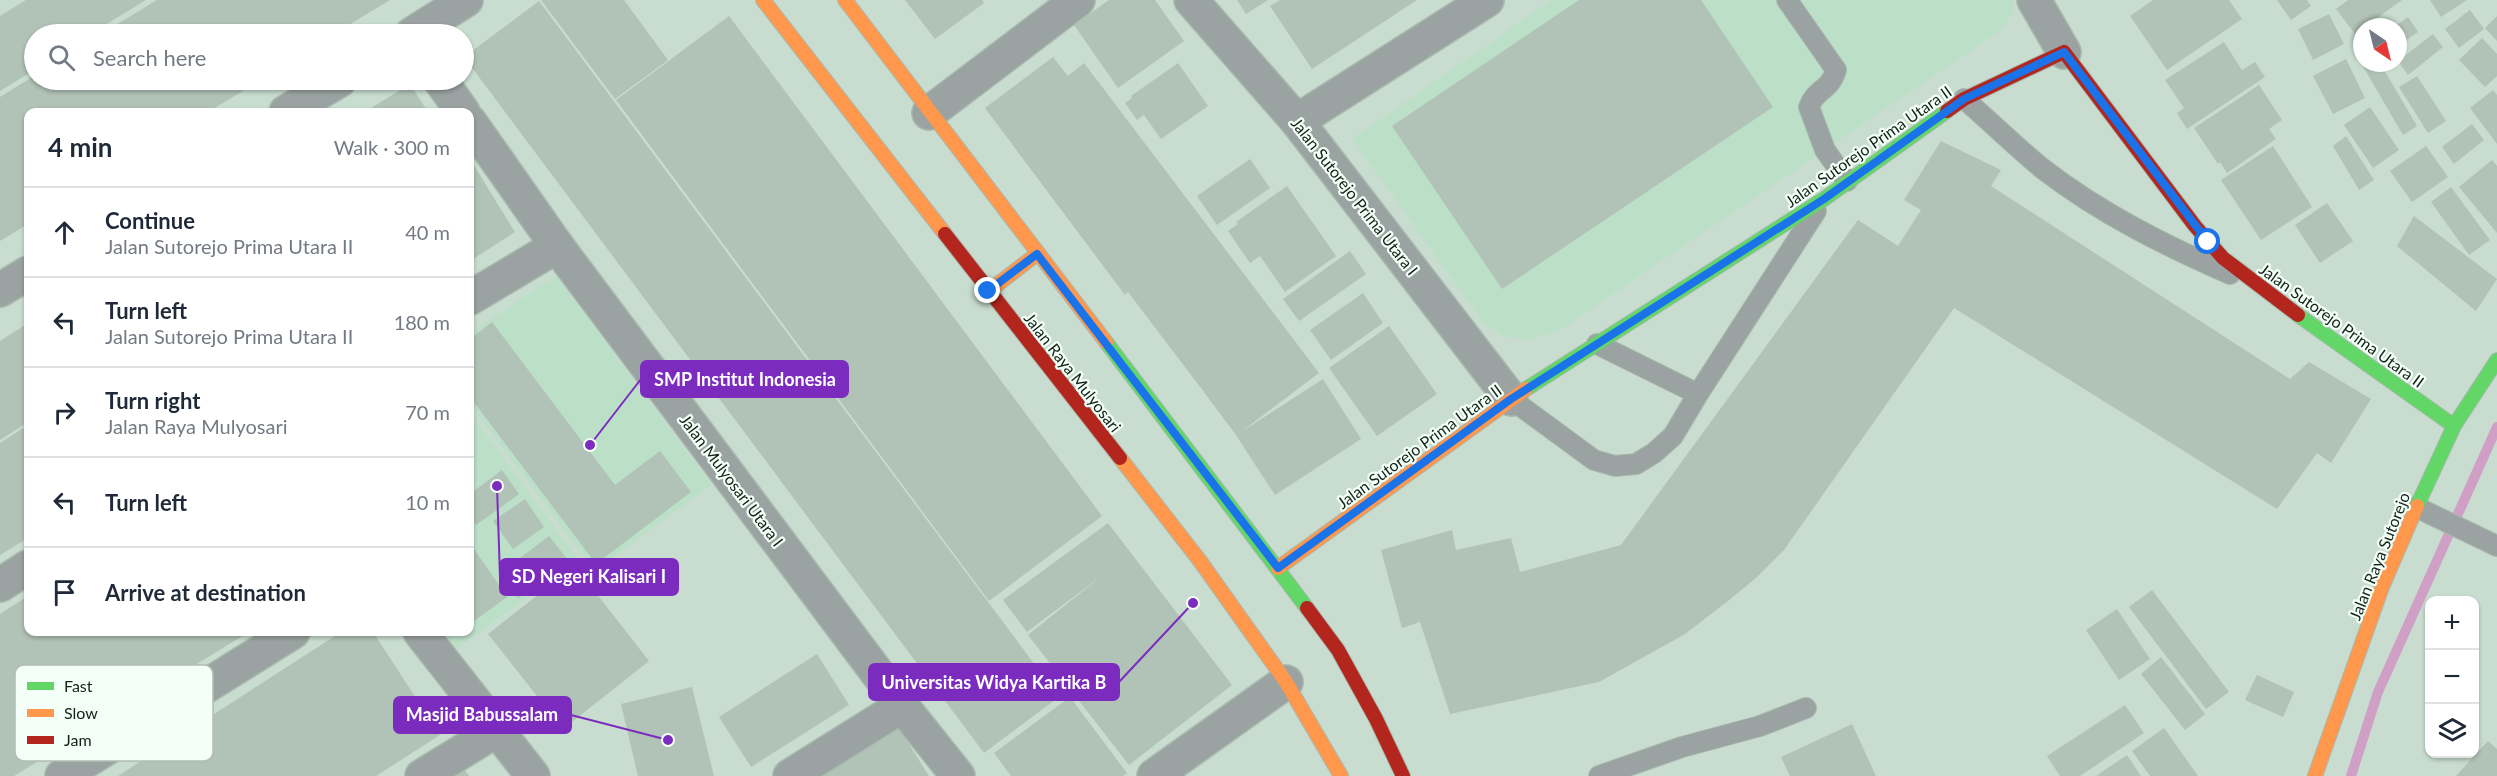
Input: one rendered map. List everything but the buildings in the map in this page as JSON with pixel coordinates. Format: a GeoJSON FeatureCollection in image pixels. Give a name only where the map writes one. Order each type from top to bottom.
{"type":"FeatureCollection","features":[{"type":"Feature","properties":{"kind":"main road","name":"Jalan Raya Mulyosari"},"geometry":{"type":"LineString","coordinates":[[763,0],[1200,561],[1286,682],[1341,776]]}},
{"type":"Feature","properties":{"kind":"main road"},"geometry":{"type":"LineString","coordinates":[[845,0],[1338,650],[1376,719],[1403,776]]}},
{"type":"Feature","properties":{"kind":"main road","name":"Jalan Sutorejo Prima Utara II"},"geometry":{"type":"LineString","coordinates":[[1278,568],[1511,399],[1824,199],[1964,99],[2064,52],[2195,226],[2223,258],[2257,285],[2454,426]]}},
{"type":"Feature","properties":{"kind":"main road"},"geometry":{"type":"LineString","coordinates":[[988,291],[1037,254]]}},
{"type":"Feature","properties":{"kind":"main road","name":"Jalan Raya Sutorejo"},"geometry":{"type":"LineString","coordinates":[[2315,776],[2382,587],[2416,507],[2454,426],[2497,360]]}},
{"type":"Feature","properties":{"kind":"street"},"geometry":{"type":"LineString","coordinates":[[428,24],[466,0]]}},
{"type":"Feature","properties":{"kind":"street"},"geometry":{"type":"LineString","coordinates":[[929,113],[1078,0]]}},
{"type":"Feature","properties":{"kind":"street","name":"Jalan Sutorejo Prima Utara I"},"geometry":{"type":"LineString","coordinates":[[1191,0],[1297,121],[1511,399]]}},
{"type":"Feature","properties":{"kind":"street"},"geometry":{"type":"LineString","coordinates":[[1297,121],[1487,0]]}},
{"type":"Feature","properties":{"kind":"street"},"geometry":{"type":"LineString","coordinates":[[2034,0],[2064,52]]}},
{"type":"Feature","properties":{"kind":"street"},"geometry":{"type":"LineString","coordinates":[[293,108],[323,90]]}},
{"type":"Feature","properties":{"kind":"street"},"geometry":{"type":"LineString","coordinates":[[447,90],[460,108]]}},
{"type":"Feature","properties":{"kind":"street","name":"Jalan Mulyosari Utara I"},"geometry":{"type":"LineString","coordinates":[[474,128],[557,246],[902,706],[958,776]]}},
{"type":"Feature","properties":{"kind":"street"},"geometry":{"type":"LineString","coordinates":[[474,296],[557,246]]}},
{"type":"Feature","properties":{"kind":"street"},"geometry":{"type":"LineString","coordinates":[[0,290],[24,275]]}},
{"type":"Feature","properties":{"kind":"street"},"geometry":{"type":"LineString","coordinates":[[0,585],[24,570]]}},
{"type":"Feature","properties":{"kind":"street"},"geometry":{"type":"LineString","coordinates":[[213,682],[287,636]]}},
{"type":"Feature","properties":{"kind":"street"},"geometry":{"type":"LineString","coordinates":[[423,636],[533,776]]}},
{"type":"Feature","properties":{"kind":"street"},"geometry":{"type":"LineString","coordinates":[[1154,776],[1286,682]]}},
{"type":"Feature","properties":{"kind":"street"},"geometry":{"type":"LineString","coordinates":[[790,776],[902,706]]}},
{"type":"Feature","properties":{"kind":"street"},"geometry":{"type":"LineString","coordinates":[[422,776],[497,730]]}},
{"type":"Feature","properties":{"kind":"street"},"geometry":{"type":"LineString","coordinates":[[62,776],[86,761]]}},
{"type":"Feature","properties":{"kind":"lane"},"geometry":{"type":"LineString","coordinates":[[1787,0],[1836,70],[1832,83],[1812,98],[1809,107],[1825,150],[1847,181]]}},
{"type":"Feature","properties":{"kind":"lane"},"geometry":{"type":"LineString","coordinates":[[1964,99],[2044,169],[2108,214],[2166,246],[2257,285]]}},
{"type":"Feature","properties":{"kind":"lane"},"geometry":{"type":"LineString","coordinates":[[1511,399],[1594,460],[1615,466],[1636,464],[1654,453],[1673,436],[1824,199]]}},
{"type":"Feature","properties":{"kind":"lane"},"geometry":{"type":"LineString","coordinates":[[1597,344],[1698,394]]}},
{"type":"Feature","properties":{"kind":"lane"},"geometry":{"type":"LineString","coordinates":[[2416,507],[2496,545]]}},
{"type":"Feature","properties":{"kind":"lane"},"geometry":{"type":"LineString","coordinates":[[1599,776],[1682,747],[1760,726],[1806,708]]}},
{"type":"Feature","properties":{"kind":"shaded area"},"geometry":{"type":"Polygon","coordinates":[[[1552,0],[2014,0],[2014,10],[2001,30],[1557,332],[1526,340],[1502,336],[1483,322],[1352,139],[1552,0]]]}},
{"type":"Feature","properties":{"kind":"shaded area"},"geometry":{"type":"Polygon","coordinates":[[[556,276],[711,485],[595,571],[474,409],[474,330],[556,276]]]}},
{"type":"Feature","properties":{"kind":"shaded area"},"geometry":{"type":"Polygon","coordinates":[[[474,418],[578,559],[454,651],[443,636],[474,636],[474,418]]]}},
{"type":"Feature","properties":{"kind":"waterway"},"geometry":{"type":"LineString","coordinates":[[2351,776],[2378,692],[2497,427]]}},
{"type":"Feature","properties":{"kind":"traffic: fast"},"geometry":{"type":"LineString","coordinates":[[1526,389],[1824,199],[1947,111]]}},
{"type":"Feature","properties":{"kind":"traffic: fast"},"geometry":{"type":"LineString","coordinates":[[2298,315],[2454,426]]}},
{"type":"Feature","properties":{"kind":"traffic: fast"},"geometry":{"type":"LineString","coordinates":[[1106,342],[1307,608]]}},
{"type":"Feature","properties":{"kind":"traffic: fast"},"geometry":{"type":"LineString","coordinates":[[2417,506],[2454,426],[2497,360]]}},
{"type":"Feature","properties":{"kind":"traffic: slow"},"geometry":{"type":"LineString","coordinates":[[763,0],[945,234]]}},
{"type":"Feature","properties":{"kind":"traffic: slow"},"geometry":{"type":"LineString","coordinates":[[845,0],[1106,342]]}},
{"type":"Feature","properties":{"kind":"traffic: slow"},"geometry":{"type":"LineString","coordinates":[[989,291],[1037,254]]}},
{"type":"Feature","properties":{"kind":"traffic: slow"},"geometry":{"type":"LineString","coordinates":[[1278,568],[1526,389]]}},
{"type":"Feature","properties":{"kind":"traffic: slow"},"geometry":{"type":"LineString","coordinates":[[1120,458],[1200,561],[1286,682],[1341,776]]}},
{"type":"Feature","properties":{"kind":"traffic: slow"},"geometry":{"type":"LineString","coordinates":[[2315,776],[2382,587],[2417,506]]}},
{"type":"Feature","properties":{"kind":"traffic: jam"},"geometry":{"type":"LineString","coordinates":[[1947,111],[1964,99],[2064,52],[2195,226],[2223,258],[2298,315]]}},
{"type":"Feature","properties":{"kind":"traffic: jam"},"geometry":{"type":"LineString","coordinates":[[945,234],[1120,458]]}},
{"type":"Feature","properties":{"kind":"traffic: jam"},"geometry":{"type":"LineString","coordinates":[[1307,608],[1338,650],[1376,719],[1403,776]]}},
{"type":"Feature","properties":{"kind":"place","name":"SMP Institut Indonesia"},"geometry":{"type":"Point","coordinates":[590,445]}},
{"type":"Feature","properties":{"kind":"place","name":"SD Negeri Kalisari I"},"geometry":{"type":"Point","coordinates":[497,486]}},
{"type":"Feature","properties":{"kind":"place","name":"Universitas Widya Kartika B"},"geometry":{"type":"Point","coordinates":[1193,603]}},
{"type":"Feature","properties":{"kind":"place","name":"Masjid Babussalam"},"geometry":{"type":"Point","coordinates":[668,740]}},
{"type":"Feature","properties":{"kind":"route"},"geometry":{"type":"LineString","coordinates":[[988,291],[1037,254],[1278,568],[1511,399],[1824,199],[1964,99],[2064,52],[2208,242]]}}]}
